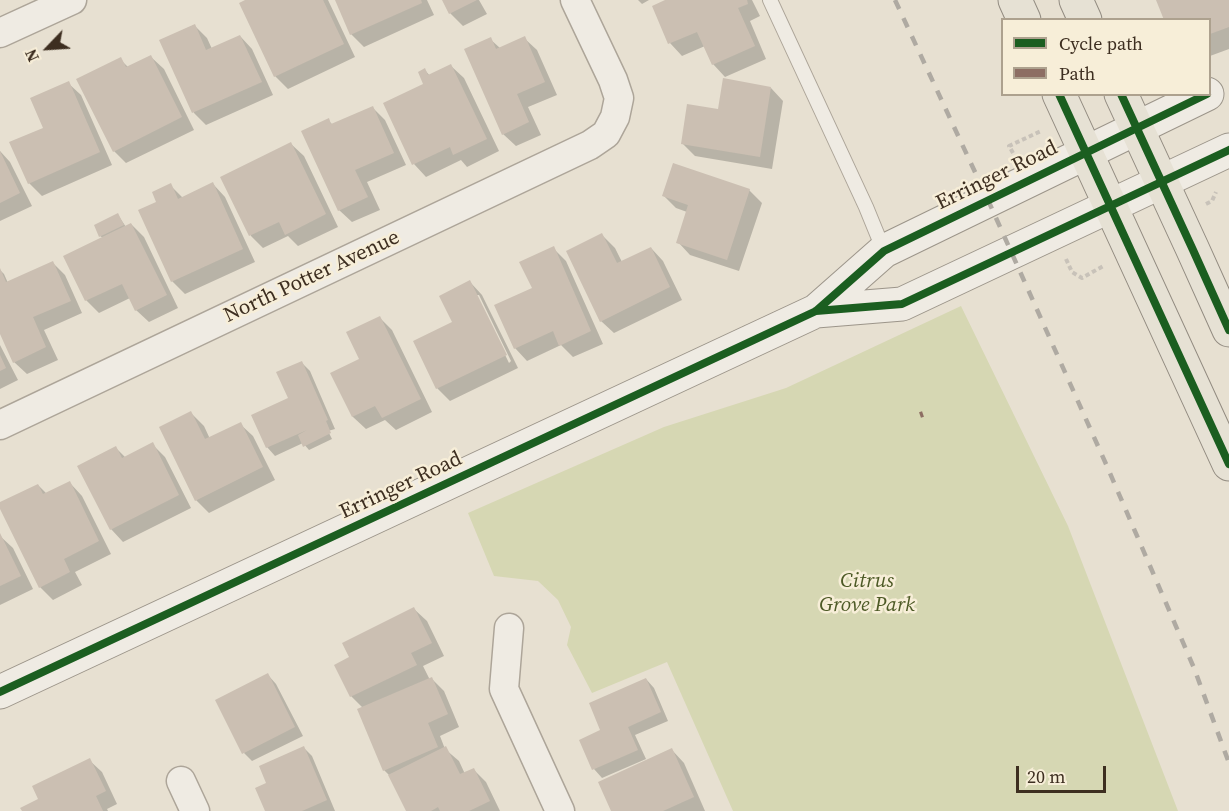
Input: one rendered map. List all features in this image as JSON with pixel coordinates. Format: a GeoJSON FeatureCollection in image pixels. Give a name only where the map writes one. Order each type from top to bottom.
{"type":"FeatureCollection","features":[{"type":"Feature","properties":{"kind":"main road"},"geometry":{"type":"LineString","coordinates":[[1015,0],[1023,18]]}},
{"type":"Feature","properties":{"kind":"main road"},"geometry":{"type":"LineString","coordinates":[[1076,0],[1084,18]]}},
{"type":"Feature","properties":{"kind":"main road","name":"Erringer Road"},"geometry":{"type":"LineString","coordinates":[[1211,93],[1229,84]]}},
{"type":"Feature","properties":{"kind":"main road"},"geometry":{"type":"LineString","coordinates":[[1060,96],[1229,464]]}},
{"type":"Feature","properties":{"kind":"main road"},"geometry":{"type":"LineString","coordinates":[[1122,96],[1229,330]]}},
{"type":"Feature","properties":{"kind":"main road","name":"Erringer Road"},"geometry":{"type":"LineString","coordinates":[[0,692],[816,311],[884,251],[1204,96]]}},
{"type":"Feature","properties":{"kind":"main road","name":"Erringer Road"},"geometry":{"type":"LineString","coordinates":[[816,311],[902,304],[1229,150]]}},
{"type":"Feature","properties":{"kind":"street"},"geometry":{"type":"LineString","coordinates":[[0,33],[72,0]]}},
{"type":"Feature","properties":{"kind":"street","name":"North Potter Avenue"},"geometry":{"type":"LineString","coordinates":[[0,425],[590,144],[606,134],[615,117],[619,98],[613,80],[575,0]]}},
{"type":"Feature","properties":{"kind":"street"},"geometry":{"type":"LineString","coordinates":[[509,628],[504,689],[560,811]]}},
{"type":"Feature","properties":{"kind":"street"},"geometry":{"type":"LineString","coordinates":[[181,781],[195,811]]}},
{"type":"Feature","properties":{"kind":"lane"},"geometry":{"type":"LineString","coordinates":[[770,0],[866,207],[884,251]]}},
{"type":"Feature","properties":{"kind":"green space","name":"Citrus Grove Park"},"geometry":{"type":"Polygon","coordinates":[[[961,306],[1068,526],[1178,811],[733,811],[667,662],[592,693],[567,645],[571,627],[558,600],[538,581],[494,576],[468,513],[664,427],[786,388],[961,306]]]}},
{"type":"Feature","properties":{"kind":"building"},"geometry":{"type":"Polygon","coordinates":[[[245,0],[323,0],[344,44],[274,77],[239,3],[245,0]]]}},
{"type":"Feature","properties":{"kind":"building"},"geometry":{"type":"Polygon","coordinates":[[[335,0],[421,0],[422,3],[350,35],[335,0]]]}},
{"type":"Feature","properties":{"kind":"building"},"geometry":{"type":"Polygon","coordinates":[[[442,0],[477,0],[449,14],[442,0]]]}},
{"type":"Feature","properties":{"kind":"building"},"geometry":{"type":"Polygon","coordinates":[[[665,0],[747,0],[748,4],[738,8],[755,46],[712,65],[697,32],[668,44],[652,6],[665,0]]]}},
{"type":"Feature","properties":{"kind":"building"},"geometry":{"type":"Polygon","coordinates":[[[1156,0],[1229,0],[1229,27],[1211,34],[1211,18],[1163,18],[1156,0]]]}},
{"type":"Feature","properties":{"kind":"building"},"geometry":{"type":"Polygon","coordinates":[[[195,24],[206,50],[240,35],[262,82],[192,113],[159,40],[195,24]]]}},
{"type":"Feature","properties":{"kind":"building"},"geometry":{"type":"Polygon","coordinates":[[[525,36],[545,82],[517,94],[529,122],[502,135],[464,49],[491,37],[496,49],[525,36]]]}},
{"type":"Feature","properties":{"kind":"building"},"geometry":{"type":"Polygon","coordinates":[[[151,55],[182,117],[113,152],[76,79],[121,57],[126,67],[151,55]]]}},
{"type":"Feature","properties":{"kind":"building"},"geometry":{"type":"Polygon","coordinates":[[[451,64],[487,139],[453,155],[450,147],[412,165],[383,103],[423,84],[418,72],[425,68],[428,75],[451,64]]]}},
{"type":"Feature","properties":{"kind":"building"},"geometry":{"type":"Polygon","coordinates":[[[723,78],[771,87],[760,157],[681,144],[687,104],[718,109],[723,78]]]}},
{"type":"Feature","properties":{"kind":"building"},"geometry":{"type":"Polygon","coordinates":[[[69,81],[100,152],[28,184],[9,142],[43,128],[30,98],[69,81]]]}},
{"type":"Feature","properties":{"kind":"building"},"geometry":{"type":"Polygon","coordinates":[[[373,106],[394,153],[355,170],[368,197],[338,211],[301,131],[329,118],[331,124],[373,106]]]}},
{"type":"Feature","properties":{"kind":"building"},"geometry":{"type":"Polygon","coordinates":[[[291,142],[326,214],[285,235],[279,222],[249,236],[220,177],[291,142]]]}},
{"type":"Feature","properties":{"kind":"building"},"geometry":{"type":"Polygon","coordinates":[[[0,151],[20,193],[0,203],[0,151]]]}},
{"type":"Feature","properties":{"kind":"building"},"geometry":{"type":"Polygon","coordinates":[[[673,163],[750,189],[727,260],[676,243],[688,205],[662,196],[673,163]]]}},
{"type":"Feature","properties":{"kind":"building"},"geometry":{"type":"Polygon","coordinates":[[[213,182],[243,249],[171,282],[138,210],[156,202],[152,192],[171,183],[178,199],[213,182]]]}},
{"type":"Feature","properties":{"kind":"building"},"geometry":{"type":"Polygon","coordinates":[[[118,213],[124,225],[99,237],[94,225],[118,213]]]}},
{"type":"Feature","properties":{"kind":"building"},"geometry":{"type":"Polygon","coordinates":[[[131,223],[167,295],[135,311],[122,284],[85,301],[63,256],[131,223]]]}},
{"type":"Feature","properties":{"kind":"building"},"geometry":{"type":"Polygon","coordinates":[[[602,233],[617,263],[651,247],[670,287],[600,322],[566,251],[602,233]]]}},
{"type":"Feature","properties":{"kind":"building"},"geometry":{"type":"Polygon","coordinates":[[[554,246],[591,331],[559,346],[553,331],[514,349],[494,305],[532,288],[519,262],[554,246]]]}},
{"type":"Feature","properties":{"kind":"building"},"geometry":{"type":"Polygon","coordinates":[[[53,261],[71,301],[33,317],[46,347],[13,363],[0,334],[0,268],[6,282],[53,261]]]}},
{"type":"Feature","properties":{"kind":"building"},"geometry":{"type":"Polygon","coordinates":[[[470,280],[507,355],[436,389],[413,341],[452,322],[439,296],[470,280]]]}},
{"type":"Feature","properties":{"kind":"building"},"geometry":{"type":"Polygon","coordinates":[[[380,316],[421,399],[382,418],[375,406],[352,417],[330,373],[359,359],[346,332],[380,316]]]}},
{"type":"Feature","properties":{"kind":"building"},"geometry":{"type":"Polygon","coordinates":[[[0,355],[6,368],[0,371],[0,355]]]}},
{"type":"Feature","properties":{"kind":"building"},"geometry":{"type":"Polygon","coordinates":[[[302,361],[328,420],[326,421],[331,433],[303,447],[298,435],[307,430],[266,448],[251,415],[288,398],[276,372],[302,361]]]}},
{"type":"Feature","properties":{"kind":"building"},"geometry":{"type":"Polygon","coordinates":[[[191,411],[205,439],[241,422],[263,467],[195,501],[159,427],[191,411]]]}},
{"type":"Feature","properties":{"kind":"building"},"geometry":{"type":"Polygon","coordinates":[[[153,442],[179,495],[110,530],[77,466],[116,446],[122,458],[153,442]]]}},
{"type":"Feature","properties":{"kind":"building"},"geometry":{"type":"Polygon","coordinates":[[[70,481],[99,541],[64,559],[70,572],[39,588],[0,509],[0,502],[38,484],[43,494],[70,481]]]}},
{"type":"Feature","properties":{"kind":"building"},"geometry":{"type":"Polygon","coordinates":[[[0,533],[21,576],[0,586],[0,533]]]}},
{"type":"Feature","properties":{"kind":"building"},"geometry":{"type":"Polygon","coordinates":[[[414,607],[432,643],[411,653],[417,665],[350,697],[334,665],[349,657],[342,643],[414,607]]]}},
{"type":"Feature","properties":{"kind":"building"},"geometry":{"type":"Polygon","coordinates":[[[268,673],[295,727],[242,754],[215,700],[268,673]]]}},
{"type":"Feature","properties":{"kind":"building"},"geometry":{"type":"Polygon","coordinates":[[[432,677],[448,714],[428,723],[438,747],[383,771],[357,709],[432,677]]]}},
{"type":"Feature","properties":{"kind":"building"},"geometry":{"type":"Polygon","coordinates":[[[646,678],[661,712],[628,727],[638,750],[592,770],[579,740],[600,730],[589,703],[646,678]]]}},
{"type":"Feature","properties":{"kind":"building"},"geometry":{"type":"Polygon","coordinates":[[[304,746],[327,800],[302,811],[265,811],[255,788],[266,783],[259,766],[304,746]]]}},
{"type":"Feature","properties":{"kind":"building"},"geometry":{"type":"Polygon","coordinates":[[[446,746],[460,774],[474,768],[490,801],[469,811],[440,811],[438,807],[431,811],[406,811],[388,775],[446,746]]]}},
{"type":"Feature","properties":{"kind":"building"},"geometry":{"type":"Polygon","coordinates":[[[672,748],[694,797],[663,811],[611,811],[598,782],[672,748]]]}},
{"type":"Feature","properties":{"kind":"building"},"geometry":{"type":"Polygon","coordinates":[[[90,758],[106,791],[96,796],[103,811],[22,811],[20,808],[38,799],[32,786],[90,758]]]}},
{"type":"Feature","properties":{"kind":"railway"},"geometry":{"type":"LineString","coordinates":[[895,0],[988,200],[1106,464],[1194,668],[1229,763]]}},
{"type":"Feature","properties":{"kind":"cycle path"},"geometry":{"type":"LineString","coordinates":[[1060,96],[1229,464]]}},
{"type":"Feature","properties":{"kind":"cycle path"},"geometry":{"type":"LineString","coordinates":[[1122,96],[1229,330]]}},
{"type":"Feature","properties":{"kind":"cycle path"},"geometry":{"type":"LineString","coordinates":[[0,692],[816,311],[884,251],[1203,96]]}},
{"type":"Feature","properties":{"kind":"cycle path"},"geometry":{"type":"LineString","coordinates":[[816,311],[902,304],[1229,150]]}}]}
